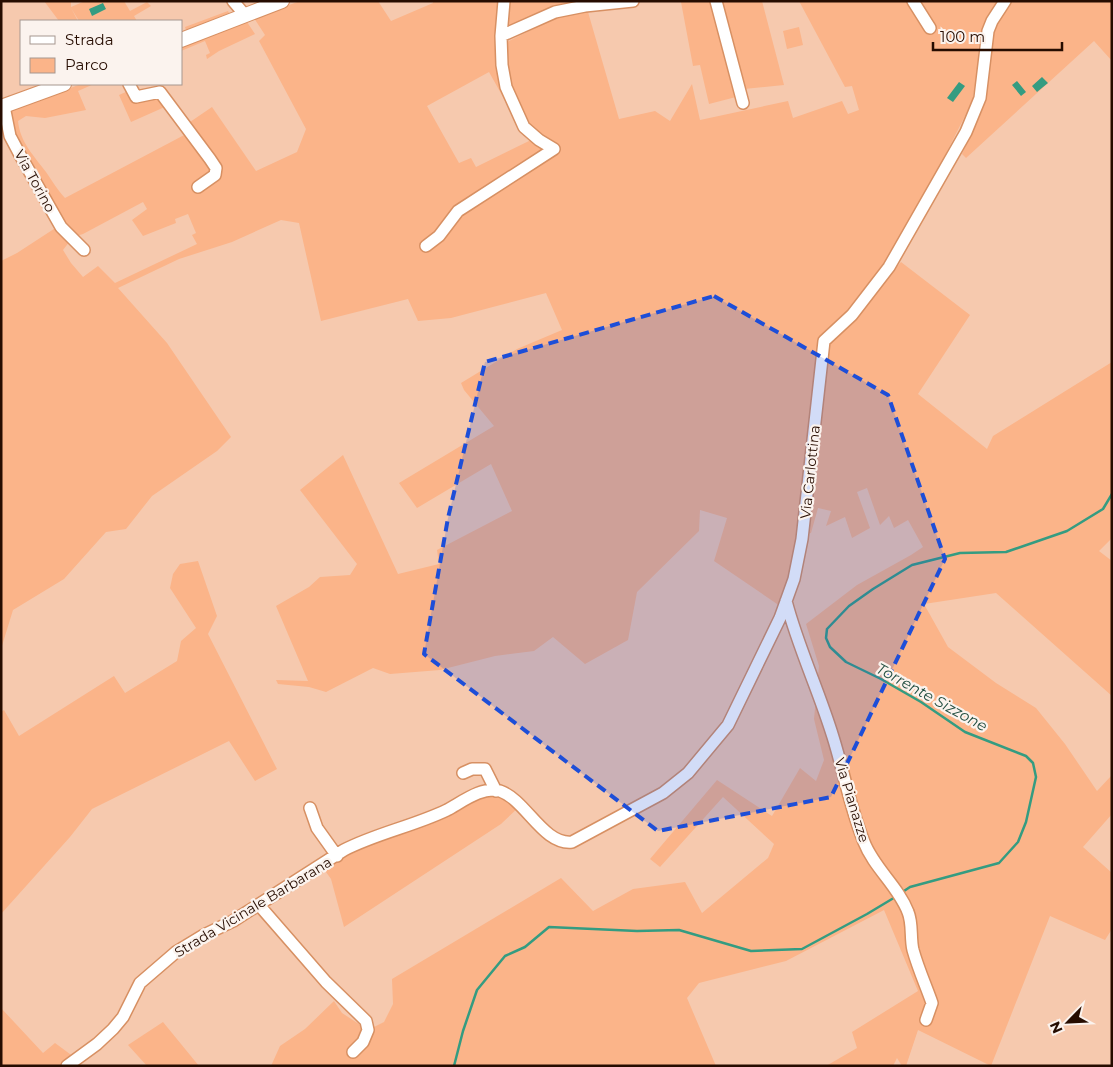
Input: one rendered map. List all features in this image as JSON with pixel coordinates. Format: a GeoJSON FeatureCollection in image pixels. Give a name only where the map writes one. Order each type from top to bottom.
{"type":"FeatureCollection","features":[{"type":"Feature","properties":{"kind":"main road"},"geometry":{"type":"LineString","coordinates":[[182,40],[282,1]]}},
{"type":"Feature","properties":{"kind":"main road","name":"Via Torino"},"geometry":{"type":"LineString","coordinates":[[3,107],[61,85]]}},
{"type":"Feature","properties":{"kind":"street"},"geometry":{"type":"LineString","coordinates":[[233,1],[245,15]]}},
{"type":"Feature","properties":{"kind":"street"},"geometry":{"type":"LineString","coordinates":[[426,246],[439,236],[458,212],[554,149],[539,140],[524,127],[506,87],[502,65],[504,1]]}},
{"type":"Feature","properties":{"kind":"street"},"geometry":{"type":"LineString","coordinates":[[502,36],[555,12],[585,6],[633,1]]}},
{"type":"Feature","properties":{"kind":"street"},"geometry":{"type":"LineString","coordinates":[[716,1],[743,103]]}},
{"type":"Feature","properties":{"kind":"street"},"geometry":{"type":"LineString","coordinates":[[913,1],[930,28]]}},
{"type":"Feature","properties":{"kind":"street","name":"Via Carlottina"},"geometry":{"type":"LineString","coordinates":[[496,791],[509,797],[554,838],[562,842],[572,842],[663,793],[688,773],[728,726],[780,618],[794,579],[802,539],[824,340],[852,315],[889,267],[966,132],[980,98],[988,31],[1005,1]]}},
{"type":"Feature","properties":{"kind":"street"},"geometry":{"type":"LineString","coordinates":[[129,85],[136,97],[160,92],[210,158],[216,168],[215,175],[198,187]]}},
{"type":"Feature","properties":{"kind":"street","name":"Via Torino"},"geometry":{"type":"LineString","coordinates":[[3,107],[10,136],[19,153],[61,227],[84,250]]}},
{"type":"Feature","properties":{"kind":"street","name":"Via Pianazze"},"geometry":{"type":"LineString","coordinates":[[786,601],[793,629],[834,738],[850,801],[864,844],[878,868],[894,887],[909,914],[913,949],[932,1003],[926,1020]]}},
{"type":"Feature","properties":{"kind":"street"},"geometry":{"type":"LineString","coordinates":[[464,773],[472,769],[485,769],[496,791]]}},
{"type":"Feature","properties":{"kind":"street","name":"Strada Vicinale Barbarana"},"geometry":{"type":"LineString","coordinates":[[67,1066],[97,1044],[113,1029],[123,1017],[140,983],[176,952],[204,934],[233,921],[344,850],[373,837],[432,817],[478,793],[490,790],[496,791]]}},
{"type":"Feature","properties":{"kind":"street"},"geometry":{"type":"LineString","coordinates":[[310,808],[317,828],[337,856]]}},
{"type":"Feature","properties":{"kind":"street"},"geometry":{"type":"LineString","coordinates":[[259,905],[326,982],[366,1021],[368,1030],[363,1042],[353,1052]]}},
{"type":"Feature","properties":{"kind":"highlighted area"},"geometry":{"type":"Polygon","coordinates":[[[714,296],[888,395],[945,559],[831,797],[658,831],[424,654],[448,518],[485,362],[714,296]]]}},
{"type":"Feature","properties":{"kind":"green space"},"geometry":{"type":"Polygon","coordinates":[[[44,1],[71,1],[71,7],[85,1],[124,1],[130,11],[147,2],[151,6],[134,16],[136,20],[78,20],[71,8],[77,20],[58,20],[44,1]]]}},
{"type":"Feature","properties":{"kind":"green space"},"geometry":{"type":"Polygon","coordinates":[[[300,1],[378,1],[391,21],[433,3],[433,1],[498,1],[496,28],[512,113],[489,72],[427,106],[459,163],[471,158],[476,167],[531,140],[510,81],[505,43],[555,18],[588,12],[619,119],[655,111],[670,121],[692,84],[700,120],[788,101],[793,118],[842,101],[848,114],[859,110],[852,86],[845,87],[799,1],[1000,1],[987,20],[979,44],[977,75],[972,102],[921,203],[885,261],[853,305],[824,332],[822,337],[801,536],[780,606],[714,561],[727,518],[700,510],[699,531],[637,592],[628,640],[585,664],[553,637],[534,651],[495,656],[440,670],[390,674],[373,668],[326,692],[309,687],[278,684],[276,680],[308,681],[276,606],[309,587],[320,577],[350,575],[357,564],[300,490],[343,455],[398,574],[439,564],[437,550],[512,511],[491,464],[417,508],[399,483],[494,426],[464,390],[461,383],[517,349],[562,330],[546,293],[451,318],[418,321],[408,299],[321,321],[299,223],[281,220],[232,242],[179,259],[118,288],[167,343],[231,437],[217,451],[152,496],[126,529],[106,532],[64,579],[13,610],[1,649],[1,261],[17,253],[60,225],[13,134],[10,111],[78,85],[92,85],[78,91],[86,110],[45,118],[26,116],[18,121],[19,129],[28,148],[65,198],[188,133],[209,165],[215,159],[190,122],[212,107],[256,171],[297,152],[306,129],[259,41],[265,35],[254,18],[300,1]],[[143,202],[83,234],[73,237],[63,250],[83,277],[98,266],[115,283],[197,244],[192,235],[196,233],[188,214],[175,219],[176,223],[143,236],[132,220],[147,209],[143,202]]]}},
{"type":"Feature","properties":{"kind":"green space"},"geometry":{"type":"Polygon","coordinates":[[[508,1],[591,1],[505,30],[508,1]]]}},
{"type":"Feature","properties":{"kind":"green space"},"geometry":{"type":"Polygon","coordinates":[[[714,1],[736,97],[709,104],[700,65],[693,66],[681,2],[714,1]]]}},
{"type":"Feature","properties":{"kind":"green space"},"geometry":{"type":"Polygon","coordinates":[[[721,1],[762,1],[784,85],[744,89],[721,1]]]}},
{"type":"Feature","properties":{"kind":"green space"},"geometry":{"type":"Polygon","coordinates":[[[1012,1],[1112,1],[1112,61],[1094,41],[966,158],[962,154],[986,101],[990,44],[994,29],[1012,1]]]}},
{"type":"Feature","properties":{"kind":"green space"},"geometry":{"type":"Polygon","coordinates":[[[228,11],[229,13],[186,30],[185,27],[228,11]]]}},
{"type":"Feature","properties":{"kind":"green space"},"geometry":{"type":"Polygon","coordinates":[[[245,19],[255,34],[219,51],[207,59],[206,55],[210,53],[205,41],[182,51],[182,45],[245,19]]]}},
{"type":"Feature","properties":{"kind":"green space"},"geometry":{"type":"Polygon","coordinates":[[[799,27],[803,45],[787,49],[783,31],[799,27]]]}},
{"type":"Feature","properties":{"kind":"green space"},"geometry":{"type":"Polygon","coordinates":[[[128,91],[157,96],[167,106],[131,122],[119,95],[128,91]]]}},
{"type":"Feature","properties":{"kind":"green space"},"geometry":{"type":"Polygon","coordinates":[[[901,262],[970,315],[918,394],[987,449],[993,436],[1112,362],[1112,538],[1099,551],[1112,561],[1112,696],[996,593],[924,604],[948,647],[996,683],[1036,708],[1065,744],[1097,791],[1112,775],[1112,814],[1083,847],[1112,873],[1112,929],[1105,940],[1050,916],[991,1066],[918,1030],[906,1066],[902,1066],[897,1058],[893,1066],[826,1066],[857,1048],[852,1032],[918,991],[884,910],[786,961],[699,983],[687,998],[716,1066],[271,1066],[280,1046],[305,1029],[334,1001],[342,1013],[368,1030],[384,1022],[393,1004],[392,979],[561,878],[593,911],[633,889],[685,882],[702,913],[768,858],[774,844],[723,797],[660,867],[650,859],[717,780],[772,816],[800,768],[816,781],[824,760],[814,719],[819,666],[806,624],[857,585],[923,547],[908,520],[894,528],[889,516],[880,525],[867,488],[857,492],[870,528],[852,538],[845,517],[826,526],[831,511],[818,508],[811,533],[806,534],[827,344],[852,321],[901,262]]]}},
{"type":"Feature","properties":{"kind":"green space"},"geometry":{"type":"Polygon","coordinates":[[[198,561],[217,616],[208,634],[277,769],[255,781],[229,741],[92,809],[70,837],[1,914],[1,712],[4,710],[19,736],[114,676],[125,693],[177,661],[181,641],[196,628],[170,588],[173,574],[180,564],[198,561]]]}},
{"type":"Feature","properties":{"kind":"green space"},"geometry":{"type":"Polygon","coordinates":[[[491,790],[520,806],[501,824],[344,927],[331,879],[321,865],[491,790]]]}},
{"type":"Feature","properties":{"kind":"green space"},"geometry":{"type":"Polygon","coordinates":[[[1,1008],[43,1053],[55,1043],[74,1057],[74,1066],[1,1066],[1,1008]]]}},
{"type":"Feature","properties":{"kind":"green space"},"geometry":{"type":"Polygon","coordinates":[[[163,1022],[199,1066],[147,1066],[128,1045],[163,1022]]]}},
{"type":"Feature","properties":{"kind":"water"},"geometry":{"type":"Polygon","coordinates":[[[103,3],[106,9],[92,16],[89,9],[103,3]]]}},
{"type":"Feature","properties":{"kind":"water"},"geometry":{"type":"Polygon","coordinates":[[[1042,77],[1048,83],[1037,92],[1032,86],[1042,77]]]}},
{"type":"Feature","properties":{"kind":"water"},"geometry":{"type":"Polygon","coordinates":[[[1017,81],[1026,92],[1021,96],[1012,85],[1017,81]]]}},
{"type":"Feature","properties":{"kind":"water"},"geometry":{"type":"Polygon","coordinates":[[[959,82],[965,86],[953,102],[947,98],[959,82]]]}},
{"type":"Feature","properties":{"kind":"waterway","name":"Torrente Sizzone"},"geometry":{"type":"LineString","coordinates":[[901,893],[910,887],[999,863],[1018,842],[1026,822],[1036,777],[1033,763],[1026,756],[965,732],[921,702],[846,662],[830,647],[826,638],[827,629],[849,606],[912,565],[960,553],[1006,552],[1067,531],[1103,509],[1112,494]]}},
{"type":"Feature","properties":{"kind":"waterway","name":"Torrente Sizzone"},"geometry":{"type":"LineString","coordinates":[[454,1066],[463,1031],[477,990],[505,956],[525,947],[549,927],[637,931],[679,930],[751,951],[802,949],[897,896]]}}]}
